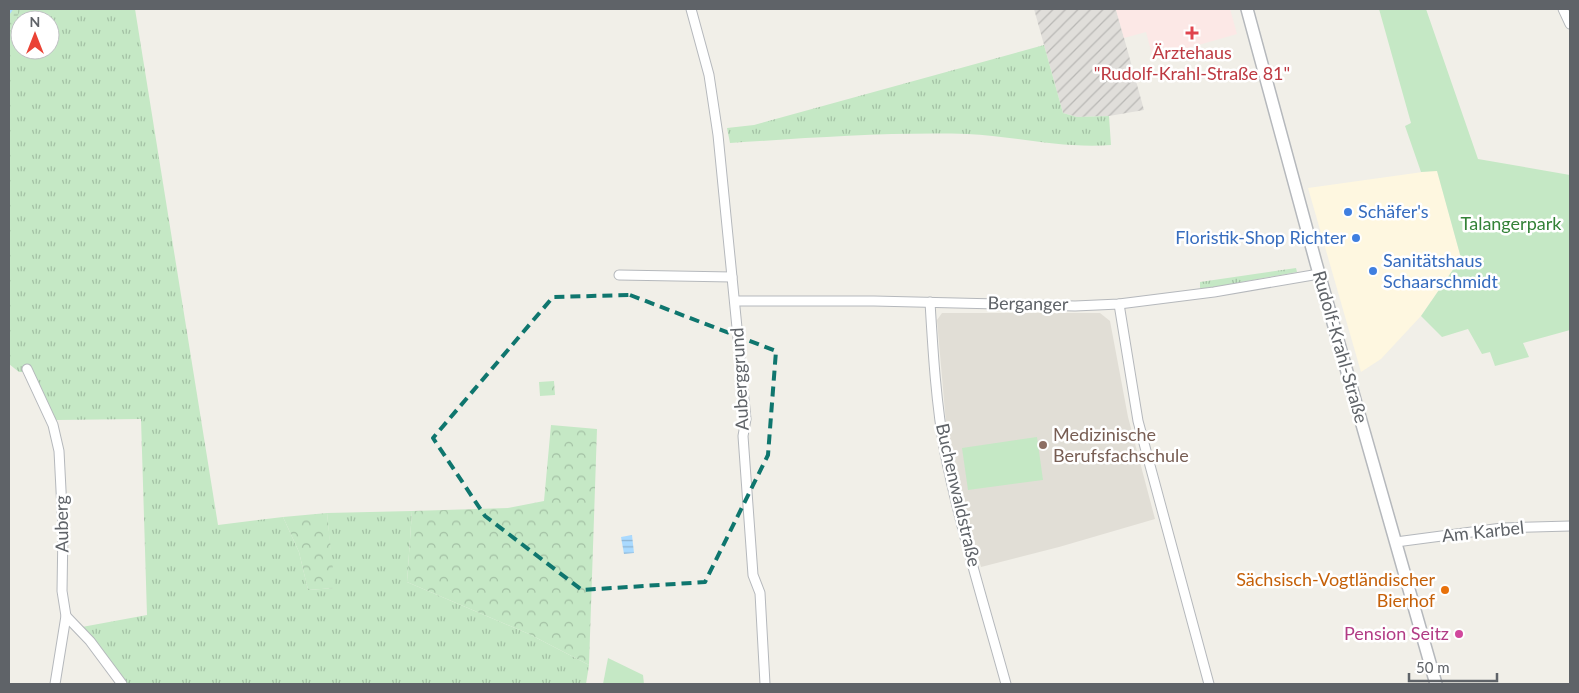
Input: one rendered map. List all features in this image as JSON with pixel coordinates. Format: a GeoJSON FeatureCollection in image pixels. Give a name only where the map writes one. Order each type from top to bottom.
{"type":"FeatureCollection","features":[{"type":"Feature","properties":{"kind":"street","name":"Auberggrund"},"geometry":{"type":"LineString","coordinates":[[691,9],[710,74],[718,135],[746,419],[743,436],[753,576],[760,593],[765,684]]}},
{"type":"Feature","properties":{"kind":"street","name":"Rudolf-Krahl-Straße"},"geometry":{"type":"LineString","coordinates":[[1247,9],[1319,274],[1436,684]]}},
{"type":"Feature","properties":{"kind":"street"},"geometry":{"type":"LineString","coordinates":[[1563,9],[1570,24]]}},
{"type":"Feature","properties":{"kind":"street","name":"Berganger"},"geometry":{"type":"LineString","coordinates":[[735,301],[930,302],[1074,306],[1119,304],[1214,292],[1319,274]]}},
{"type":"Feature","properties":{"kind":"street"},"geometry":{"type":"LineString","coordinates":[[619,275],[732,277]]}},
{"type":"Feature","properties":{"kind":"street","name":"Buchenwaldstraße"},"geometry":{"type":"LineString","coordinates":[[930,302],[934,376],[946,453],[1006,684]]}},
{"type":"Feature","properties":{"kind":"street"},"geometry":{"type":"LineString","coordinates":[[1119,304],[1138,421],[1209,684]]}},
{"type":"Feature","properties":{"kind":"street","name":"Auberg"},"geometry":{"type":"LineString","coordinates":[[27,369],[41,396],[57,436],[62,494],[62,591],[66,616],[55,684]]}},
{"type":"Feature","properties":{"kind":"street","name":"Am Karbel"},"geometry":{"type":"LineString","coordinates":[[1396,542],[1502,528],[1570,526]]}},
{"type":"Feature","properties":{"kind":"street"},"geometry":{"type":"LineString","coordinates":[[66,616],[90,641],[122,684]]}},
{"type":"Feature","properties":{"kind":"highlighted area"},"geometry":{"type":"Polygon","coordinates":[[[630,295],[776,351],[768,455],[705,582],[582,590],[485,516],[433,438],[553,297],[630,295]]]}},
{"type":"Feature","properties":{"kind":"shaded area"},"geometry":{"type":"Polygon","coordinates":[[[1034,9],[1116,9],[1144,110],[1109,116],[1077,117],[1063,113],[1034,9]]]}},
{"type":"Feature","properties":{"kind":"shaded area","name":"Ärztehaus \"Rudolf-Krahl-Straße 81\""},"geometry":{"type":"Polygon","coordinates":[[[1230,9],[1237,34],[1153,58],[1146,32],[1124,38],[1116,10],[1230,9]]]}},
{"type":"Feature","properties":{"kind":"shaded area"},"geometry":{"type":"Polygon","coordinates":[[[1437,170],[1461,258],[1421,316],[1381,359],[1361,372],[1308,188],[1437,170]]]}},
{"type":"Feature","properties":{"kind":"shaded area","name":"Medizinische Berufsfachschule"},"geometry":{"type":"Polygon","coordinates":[[[942,313],[1100,313],[1110,321],[1128,417],[1155,519],[981,567],[963,504],[946,423],[937,320],[942,313]]]}},
{"type":"Feature","properties":{"kind":"green space"},"geometry":{"type":"Polygon","coordinates":[[[9,9],[21,9],[10,10],[9,32],[9,9]]]}},
{"type":"Feature","properties":{"kind":"green space"},"geometry":{"type":"Polygon","coordinates":[[[20,9],[135,9],[218,525],[283,517],[299,552],[308,590],[334,588],[327,513],[412,511],[407,582],[529,634],[589,665],[586,684],[127,684],[95,641],[82,627],[147,615],[141,419],[56,420],[33,372],[19,372],[9,364],[9,32],[10,30],[10,60],[60,60],[60,10],[20,9]]]}},
{"type":"Feature","properties":{"kind":"green space","name":"Talangerpark"},"geometry":{"type":"Polygon","coordinates":[[[1379,9],[1426,9],[1478,159],[1570,175],[1570,330],[1523,343],[1529,357],[1495,366],[1490,352],[1482,354],[1468,329],[1442,337],[1421,316],[1461,258],[1437,171],[1421,172],[1405,126],[1411,123],[1379,9]]]}},
{"type":"Feature","properties":{"kind":"green space"},"geometry":{"type":"Polygon","coordinates":[[[1044,45],[1063,113],[1077,117],[1109,116],[1111,145],[1057,144],[967,134],[848,136],[730,143],[727,128],[754,125],[1044,45]]]}},
{"type":"Feature","properties":{"kind":"green space"},"geometry":{"type":"Polygon","coordinates":[[[1296,268],[1297,272],[1204,289],[1200,288],[1200,282],[1296,268]]]}},
{"type":"Feature","properties":{"kind":"green space"},"geometry":{"type":"Polygon","coordinates":[[[554,381],[555,395],[540,396],[539,382],[554,381]]]}},
{"type":"Feature","properties":{"kind":"green space"},"geometry":{"type":"Polygon","coordinates":[[[551,425],[597,429],[589,665],[529,634],[407,582],[412,511],[508,508],[544,501],[551,425]]]}},
{"type":"Feature","properties":{"kind":"green space"},"geometry":{"type":"Polygon","coordinates":[[[1037,437],[1043,480],[968,490],[962,448],[1037,437]]]}},
{"type":"Feature","properties":{"kind":"green space"},"geometry":{"type":"Polygon","coordinates":[[[327,513],[335,588],[308,590],[299,552],[283,517],[327,513]]]}},
{"type":"Feature","properties":{"kind":"green space"},"geometry":{"type":"Polygon","coordinates":[[[608,658],[643,675],[644,684],[603,684],[608,658]]]}},
{"type":"Feature","properties":{"kind":"water"},"geometry":{"type":"Polygon","coordinates":[[[632,535],[634,553],[624,554],[621,537],[632,535]]]}},
{"type":"Feature","properties":{"kind":"place","name":"Ärztehaus \"Rudolf-Krahl-Straße 81\""},"geometry":{"type":"Point","coordinates":[1192,33]}},
{"type":"Feature","properties":{"kind":"place","name":"Schäfer's"},"geometry":{"type":"Point","coordinates":[1348,212]}},
{"type":"Feature","properties":{"kind":"place","name":"Floristik-Shop Richter"},"geometry":{"type":"Point","coordinates":[1356,238]}},
{"type":"Feature","properties":{"kind":"place","name":"Sanitätshaus Schaarschmidt"},"geometry":{"type":"Point","coordinates":[1373,271]}},
{"type":"Feature","properties":{"kind":"place","name":"Medizinische Berufsfachschule"},"geometry":{"type":"Point","coordinates":[1043,445]}},
{"type":"Feature","properties":{"kind":"place","name":"Sächsisch-Vogtländischer Bierhof"},"geometry":{"type":"Point","coordinates":[1445,590]}},
{"type":"Feature","properties":{"kind":"place","name":"Pension Seitz"},"geometry":{"type":"Point","coordinates":[1459,634]}}]}
